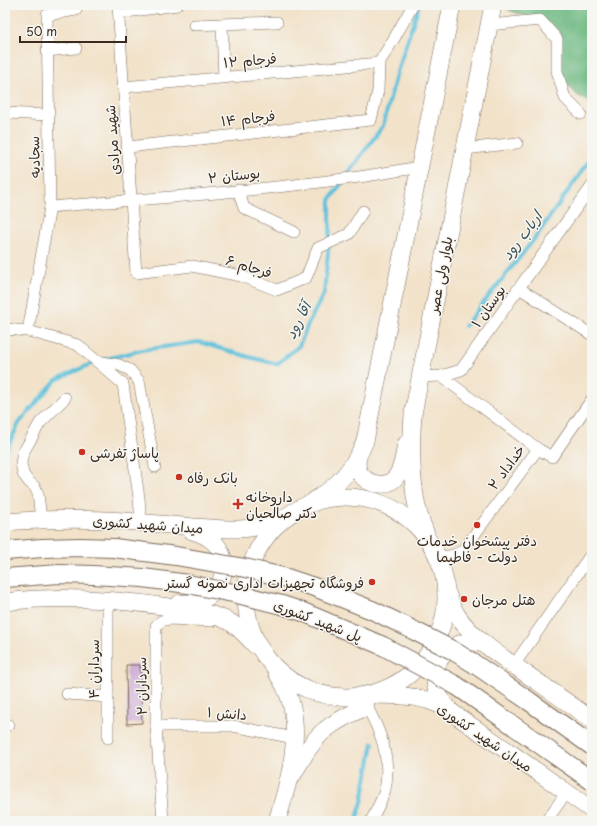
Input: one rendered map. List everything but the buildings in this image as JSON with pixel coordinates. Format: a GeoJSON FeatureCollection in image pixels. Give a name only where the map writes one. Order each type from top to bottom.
{"type":"FeatureCollection","features":[{"type":"Feature","properties":{"kind":"highway","name":"پل شهید کشوری"},"geometry":{"type":"LineString","coordinates":[[5,551],[42,548],[114,548],[176,556],[245,568],[287,578],[328,592],[372,610],[452,650],[529,701],[592,746]]}},
{"type":"Feature","properties":{"kind":"highway","name":"پل شهید کشوری"},"geometry":{"type":"LineString","coordinates":[[5,578],[59,574],[143,578],[188,584],[282,605],[383,646],[457,686],[592,780]]}},
{"type":"Feature","properties":{"kind":"main road"},"geometry":{"type":"LineString","coordinates":[[294,513],[325,494],[347,474],[358,457],[368,433],[452,5]]}},
{"type":"Feature","properties":{"kind":"main road","name":"بلوار ولی عصر"},"geometry":{"type":"LineString","coordinates":[[434,551],[420,520],[415,501],[412,473],[412,414],[493,5]]}},
{"type":"Feature","properties":{"kind":"main road"},"geometry":{"type":"LineString","coordinates":[[358,457],[358,470],[365,479],[375,484],[391,481],[400,471],[412,414]]}},
{"type":"Feature","properties":{"kind":"main road","name":"میدان شهید کشوری"},"geometry":{"type":"LineString","coordinates":[[5,522],[73,519],[141,522],[236,530],[272,524],[315,503],[334,499],[353,498],[372,501],[389,508],[406,518],[420,530],[434,551],[444,580],[449,601],[459,619],[471,632],[486,645],[592,720]]}},
{"type":"Feature","properties":{"kind":"main road","name":"میدان شهید کشوری"},"geometry":{"type":"LineString","coordinates":[[267,659],[254,637],[248,618],[246,598],[248,578],[254,559],[263,542],[275,527],[294,513]]}},
{"type":"Feature","properties":{"kind":"main road"},"geometry":{"type":"LineString","coordinates":[[146,604],[194,603],[204,600],[217,589],[224,574],[223,557],[220,549],[208,537],[201,533],[162,524]]}},
{"type":"Feature","properties":{"kind":"main road","name":"میدان شهید کشوری"},"geometry":{"type":"LineString","coordinates":[[365,699],[399,682],[415,669],[428,654],[438,636],[444,618],[446,599],[444,580]]}},
{"type":"Feature","properties":{"kind":"main road","name":"میدان شهید کشوری"},"geometry":{"type":"LineString","coordinates":[[5,602],[56,598],[108,600],[206,613],[222,618],[230,622],[246,636],[267,659],[289,679],[302,687],[322,694],[342,697],[365,699],[406,696],[433,702],[444,707],[592,810]]}},
{"type":"Feature","properties":{"kind":"main road"},"geometry":{"type":"LineString","coordinates":[[454,714],[440,698],[436,690],[434,681],[438,663],[449,649],[458,644],[476,642],[486,645]]}},
{"type":"Feature","properties":{"kind":"main road"},"geometry":{"type":"LineString","coordinates":[[267,659],[284,685],[290,699],[294,723],[294,738],[289,781],[277,821]]}},
{"type":"Feature","properties":{"kind":"main road"},"geometry":{"type":"LineString","coordinates":[[289,781],[314,742],[324,730],[337,722],[365,699]]}},
{"type":"Feature","properties":{"kind":"street","name":"سجادیه"},"geometry":{"type":"LineString","coordinates":[[28,331],[50,207],[47,15],[76,10],[76,5]]}},
{"type":"Feature","properties":{"kind":"street"},"geometry":{"type":"LineString","coordinates":[[118,9],[178,5]]}},
{"type":"Feature","properties":{"kind":"street"},"geometry":{"type":"LineString","coordinates":[[379,63],[413,5]]}},
{"type":"Feature","properties":{"kind":"street","name":"شهید مرادی"},"geometry":{"type":"LineString","coordinates":[[118,9],[136,272]]}},
{"type":"Feature","properties":{"kind":"street"},"geometry":{"type":"LineString","coordinates":[[489,25],[540,20],[557,39],[557,71],[565,98],[581,114]]}},
{"type":"Feature","properties":{"kind":"street"},"geometry":{"type":"LineString","coordinates":[[194,25],[277,22]]}},
{"type":"Feature","properties":{"kind":"street"},"geometry":{"type":"LineString","coordinates":[[222,24],[224,78]]}},
{"type":"Feature","properties":{"kind":"street"},"geometry":{"type":"LineString","coordinates":[[47,51],[76,48]]}},
{"type":"Feature","properties":{"kind":"street","name":"فرجام ۱۲"},"geometry":{"type":"LineString","coordinates":[[124,88],[379,63]]}},
{"type":"Feature","properties":{"kind":"street","name":"فرجام ۱۴"},"geometry":{"type":"LineString","coordinates":[[128,147],[371,120],[378,91],[379,63]]}},
{"type":"Feature","properties":{"kind":"street"},"geometry":{"type":"LineString","coordinates":[[5,113],[48,116]]}},
{"type":"Feature","properties":{"kind":"street"},"geometry":{"type":"LineString","coordinates":[[465,149],[517,143]]}},
{"type":"Feature","properties":{"kind":"street","name":"بوستان ۲"},"geometry":{"type":"LineString","coordinates":[[50,207],[311,183],[367,176],[420,167]]}},
{"type":"Feature","properties":{"kind":"street","name":"بوستان ۱"},"geometry":{"type":"LineString","coordinates":[[420,377],[441,376],[461,370],[592,186]]}},
{"type":"Feature","properties":{"kind":"street"},"geometry":{"type":"LineString","coordinates":[[238,190],[244,208],[294,232]]}},
{"type":"Feature","properties":{"kind":"street","name":"فرجام ۶"},"geometry":{"type":"LineString","coordinates":[[136,272],[192,266],[241,276],[277,290],[306,278],[318,248],[348,234],[363,211]]}},
{"type":"Feature","properties":{"kind":"street"},"geometry":{"type":"LineString","coordinates":[[518,288],[592,335]]}},
{"type":"Feature","properties":{"kind":"street"},"geometry":{"type":"LineString","coordinates":[[5,329],[28,331],[78,345],[123,384],[141,522]]}},
{"type":"Feature","properties":{"kind":"street"},"geometry":{"type":"LineString","coordinates":[[97,361],[119,365],[130,370],[139,381],[156,467]]}},
{"type":"Feature","properties":{"kind":"street"},"geometry":{"type":"LineString","coordinates":[[441,376],[538,449]]}},
{"type":"Feature","properties":{"kind":"street"},"geometry":{"type":"LineString","coordinates":[[41,520],[38,494],[35,486],[29,482],[23,474],[21,463],[23,453],[40,423],[65,398]]}},
{"type":"Feature","properties":{"kind":"street","name":"خداداد ۲"},"geometry":{"type":"LineString","coordinates":[[434,551],[454,555],[463,550],[538,449],[552,457],[592,399]]}},
{"type":"Feature","properties":{"kind":"street"},"geometry":{"type":"LineString","coordinates":[[514,665],[592,553]]}},
{"type":"Feature","properties":{"kind":"street","name":"سرداران ۴"},"geometry":{"type":"LineString","coordinates":[[108,600],[108,738]]}},
{"type":"Feature","properties":{"kind":"street","name":"سرداران ۲"},"geometry":{"type":"LineString","coordinates":[[163,821],[156,726],[156,626],[164,620],[169,619],[230,622]]}},
{"type":"Feature","properties":{"kind":"street"},"geometry":{"type":"LineString","coordinates":[[67,694],[108,697]]}},
{"type":"Feature","properties":{"kind":"street"},"geometry":{"type":"LineString","coordinates":[[365,699],[379,730],[386,764],[384,790],[371,821]]}},
{"type":"Feature","properties":{"kind":"street","name":"دانش ۱"},"geometry":{"type":"LineString","coordinates":[[156,726],[233,726],[294,738]]}},
{"type":"Feature","properties":{"kind":"street"},"geometry":{"type":"LineString","coordinates":[[546,821],[567,792]]}},
{"type":"Feature","properties":{"kind":"green space"},"geometry":{"type":"Polygon","coordinates":[[[507,5],[592,5],[592,103],[577,95],[558,75],[556,38],[541,22],[506,9],[507,5]]]}},
{"type":"Feature","properties":{"kind":"waterway","name":"آقا رود"},"geometry":{"type":"LineString","coordinates":[[106,359],[142,350],[199,342],[277,364],[299,346],[324,293],[330,232],[330,200],[383,126],[396,75],[419,5]]}},
{"type":"Feature","properties":{"kind":"waterway","name":"ارباب رود"},"geometry":{"type":"LineString","coordinates":[[465,326],[535,238],[592,157]]}},
{"type":"Feature","properties":{"kind":"waterway","name":"آقا رود"},"geometry":{"type":"LineString","coordinates":[[5,453],[19,423],[56,380],[95,362]]}},
{"type":"Feature","properties":{"kind":"waterway","name":"ارباب رود"},"geometry":{"type":"LineString","coordinates":[[356,821],[362,802],[373,743]]}},
{"type":"Feature","properties":{"kind":"place","name":"پاساژ تفرشی"},"geometry":{"type":"Point","coordinates":[82,452]}},
{"type":"Feature","properties":{"kind":"place","name":"بانک رفاه"},"geometry":{"type":"Point","coordinates":[179,477]}},
{"type":"Feature","properties":{"kind":"place","name":"داروخانه دکتر صالحیان"},"geometry":{"type":"Point","coordinates":[238,504]}},
{"type":"Feature","properties":{"kind":"place","name":"دفتر پیشخوان خدمات دولت - فاطیما"},"geometry":{"type":"Point","coordinates":[477,525]}},
{"type":"Feature","properties":{"kind":"place","name":"فروشگاه تجهیزات اداری نمونه گستر"},"geometry":{"type":"Point","coordinates":[372,582]}},
{"type":"Feature","properties":{"kind":"place","name":"هتل مرجان"},"geometry":{"type":"Point","coordinates":[464,599]}}]}
